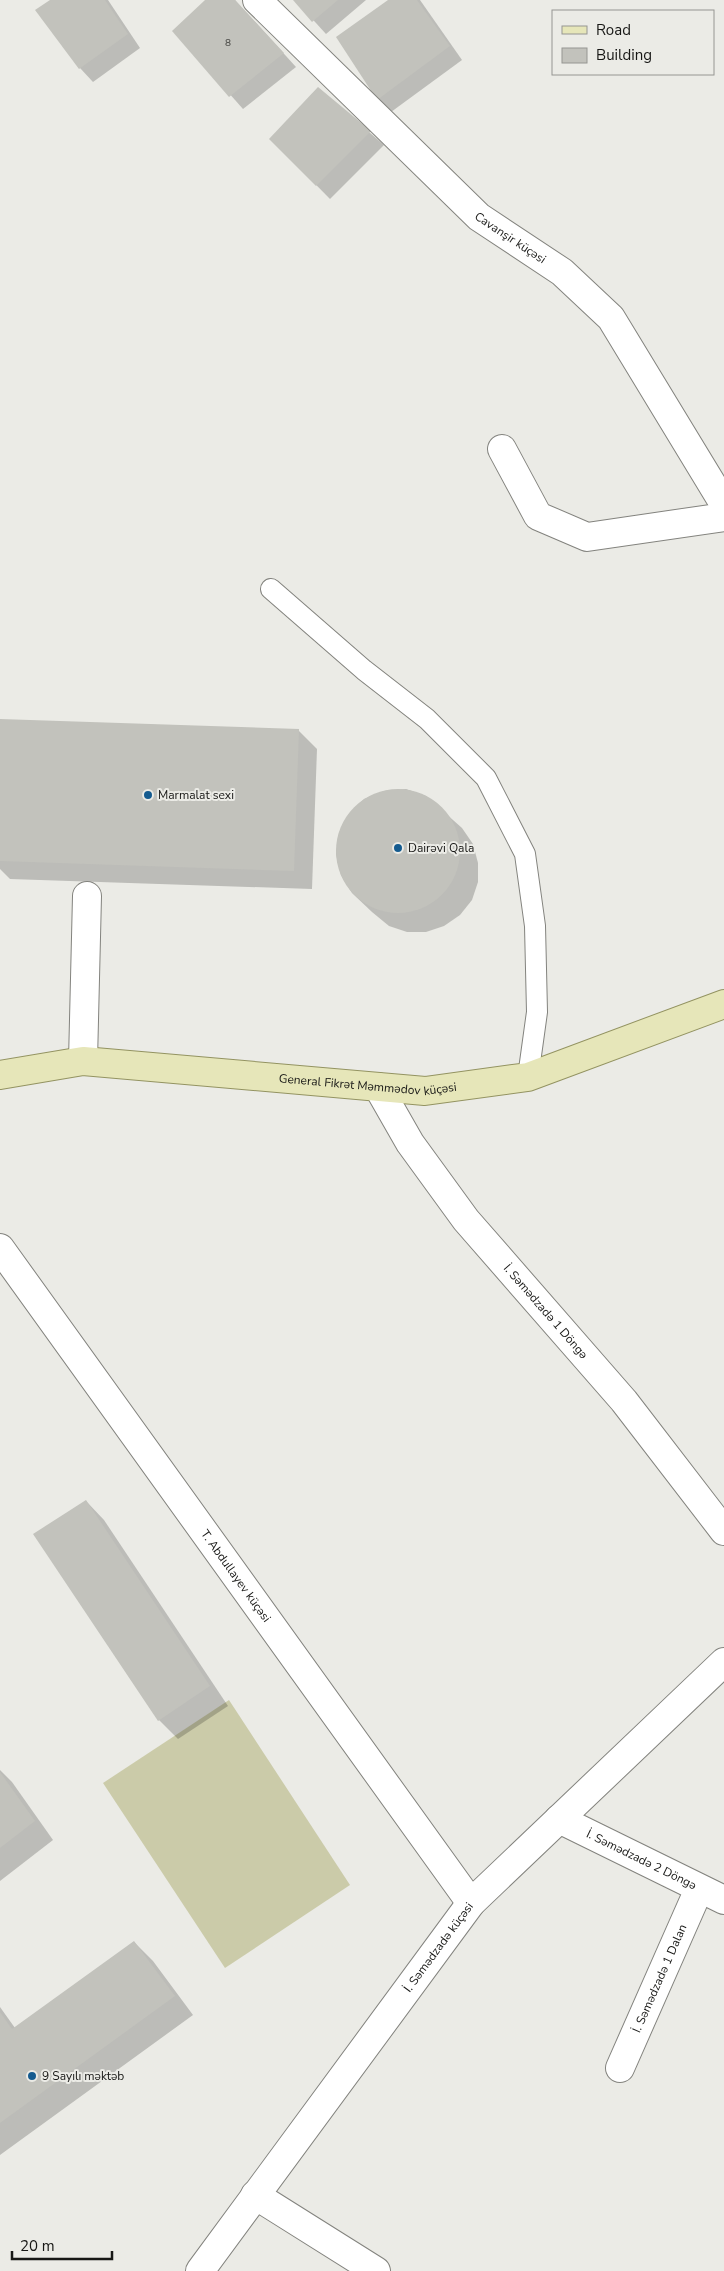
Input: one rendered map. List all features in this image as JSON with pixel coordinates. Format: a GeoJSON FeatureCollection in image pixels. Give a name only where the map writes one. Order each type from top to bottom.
{"type":"FeatureCollection","features":[{"type":"Feature","properties":{"kind":"main road","name":"General Fikrət Məmmədov küçəsi"},"geometry":{"type":"LineString","coordinates":[[0,1075],[83,1061],[426,1091],[528,1077],[724,1004]]}},
{"type":"Feature","properties":{"kind":"street","name":"Cavanşir küçəsi"},"geometry":{"type":"LineString","coordinates":[[257,0],[479,217],[562,272],[611,318],[724,504]]}},
{"type":"Feature","properties":{"kind":"street"},"geometry":{"type":"LineString","coordinates":[[502,449],[538,516],[587,537],[724,517]]}},
{"type":"Feature","properties":{"kind":"street"},"geometry":{"type":"LineString","coordinates":[[83,1061],[87,896]]}},
{"type":"Feature","properties":{"kind":"street","name":"İ. Səmədzadə 1 Döngə"},"geometry":{"type":"LineString","coordinates":[[378,1087],[410,1143],[466,1220],[624,1402],[724,1531]]}},
{"type":"Feature","properties":{"kind":"street","name":"T. Abdullayev küçəsi"},"geometry":{"type":"LineString","coordinates":[[0,1248],[471,1903]]}},
{"type":"Feature","properties":{"kind":"street","name":"İ. Səmədzadə küçəsi"},"geometry":{"type":"LineString","coordinates":[[200,2271],[471,1903],[724,1662]]}},
{"type":"Feature","properties":{"kind":"street","name":"İ. Səmədzadə 2 Döngə"},"geometry":{"type":"LineString","coordinates":[[559,1819],[724,1900]]}},
{"type":"Feature","properties":{"kind":"street","name":"İ. Səmədzadə 1 Dalan"},"geometry":{"type":"LineString","coordinates":[[620,2068],[698,1888]]}},
{"type":"Feature","properties":{"kind":"street"},"geometry":{"type":"LineString","coordinates":[[255,2195],[376,2271]]}},
{"type":"Feature","properties":{"kind":"lane"},"geometry":{"type":"LineString","coordinates":[[271,589],[364,670],[427,719],[486,778],[525,854],[535,926],[537,1012],[528,1077]]}},
{"type":"Feature","properties":{"kind":"green space"},"geometry":{"type":"Polygon","coordinates":[[[229,1700],[350,1885],[225,1968],[103,1783],[229,1700]]]}},
{"type":"Feature","properties":{"kind":"building"},"geometry":{"type":"Polygon","coordinates":[[[50,0],[105,0],[128,34],[79,69],[35,10],[50,0]]]}},
{"type":"Feature","properties":{"kind":"building"},"geometry":{"type":"Polygon","coordinates":[[[205,0],[235,0],[284,53],[229,97],[172,31],[205,0]]]}},
{"type":"Feature","properties":{"kind":"building"},"geometry":{"type":"Polygon","coordinates":[[[293,0],[338,0],[312,22],[293,0]]]}},
{"type":"Feature","properties":{"kind":"building"},"geometry":{"type":"Polygon","coordinates":[[[388,0],[417,0],[450,46],[377,100],[336,37],[388,0]]]}},
{"type":"Feature","properties":{"kind":"building"},"geometry":{"type":"Polygon","coordinates":[[[318,87],[371,131],[316,186],[269,139],[318,87]]]}},
{"type":"Feature","properties":{"kind":"building","name":"Marmalat sexi"},"geometry":{"type":"Polygon","coordinates":[[[0,719],[299,729],[294,871],[0,861],[0,719]]]}},
{"type":"Feature","properties":{"kind":"building","name":"Dairәvi Qala"},"geometry":{"type":"Polygon","coordinates":[[[398,789],[422,793],[442,807],[456,827],[460,851],[456,875],[442,895],[422,909],[398,913],[374,909],[354,895],[340,875],[336,851],[340,827],[354,807],[374,793],[398,789]]]}},
{"type":"Feature","properties":{"kind":"building"},"geometry":{"type":"Polygon","coordinates":[[[86,1500],[210,1686],[158,1721],[33,1534],[86,1500]]]}},
{"type":"Feature","properties":{"kind":"building"},"geometry":{"type":"Polygon","coordinates":[[[0,1772],[35,1821],[0,1848],[0,1772]]]}},
{"type":"Feature","properties":{"kind":"building","name":"9 Sayılı məktəb"},"geometry":{"type":"Polygon","coordinates":[[[134,1941],[175,1996],[0,2123],[0,2012],[12,2029],[134,1941]]]}},
{"type":"Feature","properties":{"kind":"place","name":"Marmalat sexi"},"geometry":{"type":"Point","coordinates":[148,795]}},
{"type":"Feature","properties":{"kind":"place","name":"Dairәvi Qala"},"geometry":{"type":"Point","coordinates":[398,848]}},
{"type":"Feature","properties":{"kind":"place","name":"9 Sayılı məktəb"},"geometry":{"type":"Point","coordinates":[32,2076]}}]}
